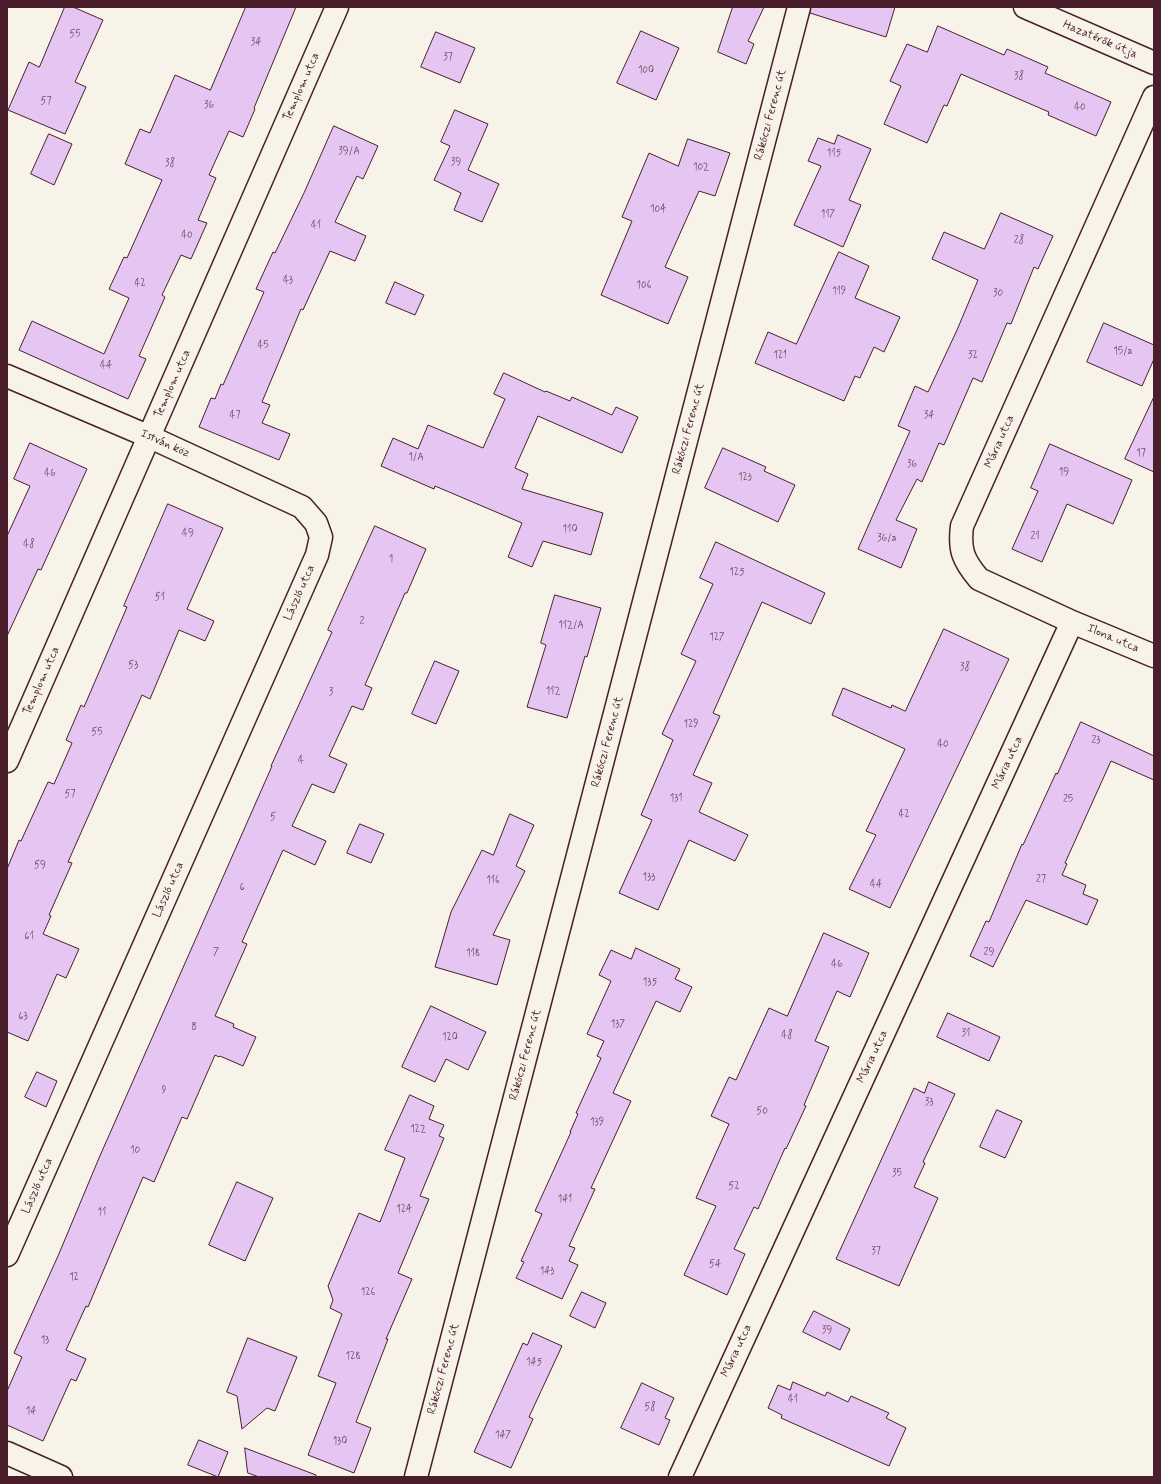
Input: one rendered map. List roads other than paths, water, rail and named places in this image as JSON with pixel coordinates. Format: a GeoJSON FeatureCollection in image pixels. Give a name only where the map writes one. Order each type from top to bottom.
{"type":"FeatureCollection","features":[{"type":"Feature","properties":{"kind":"street","name":"Templom utca"},"geometry":{"type":"LineString","coordinates":[[7,761],[338,7]]}},
{"type":"Feature","properties":{"kind":"street","name":"Rákóczi Ferenc út"},"geometry":{"type":"LineString","coordinates":[[416,1477],[799,7]]}},
{"type":"Feature","properties":{"kind":"street","name":"Hazatérők útja"},"geometry":{"type":"LineString","coordinates":[[1025,7],[1154,63]]}},
{"type":"Feature","properties":{"kind":"street","name":"Mária utca"},"geometry":{"type":"LineString","coordinates":[[680,1477],[1072,622],[979,579],[968,566],[962,552],[962,526],[1154,96]]}},
{"type":"Feature","properties":{"kind":"street","name":"István köz"},"geometry":{"type":"LineString","coordinates":[[7,376],[150,438],[302,507],[316,523]]}},
{"type":"Feature","properties":{"kind":"street","name":"László utca"},"geometry":{"type":"LineString","coordinates":[[7,1255],[317,555],[321,537],[316,523]]}},
{"type":"Feature","properties":{"kind":"street","name":"Ilona utca"},"geometry":{"type":"LineString","coordinates":[[1072,622],[1154,656]]}},
{"type":"Feature","properties":{"kind":"street"},"geometry":{"type":"LineString","coordinates":[[7,1453],[61,1477]]}}]}
